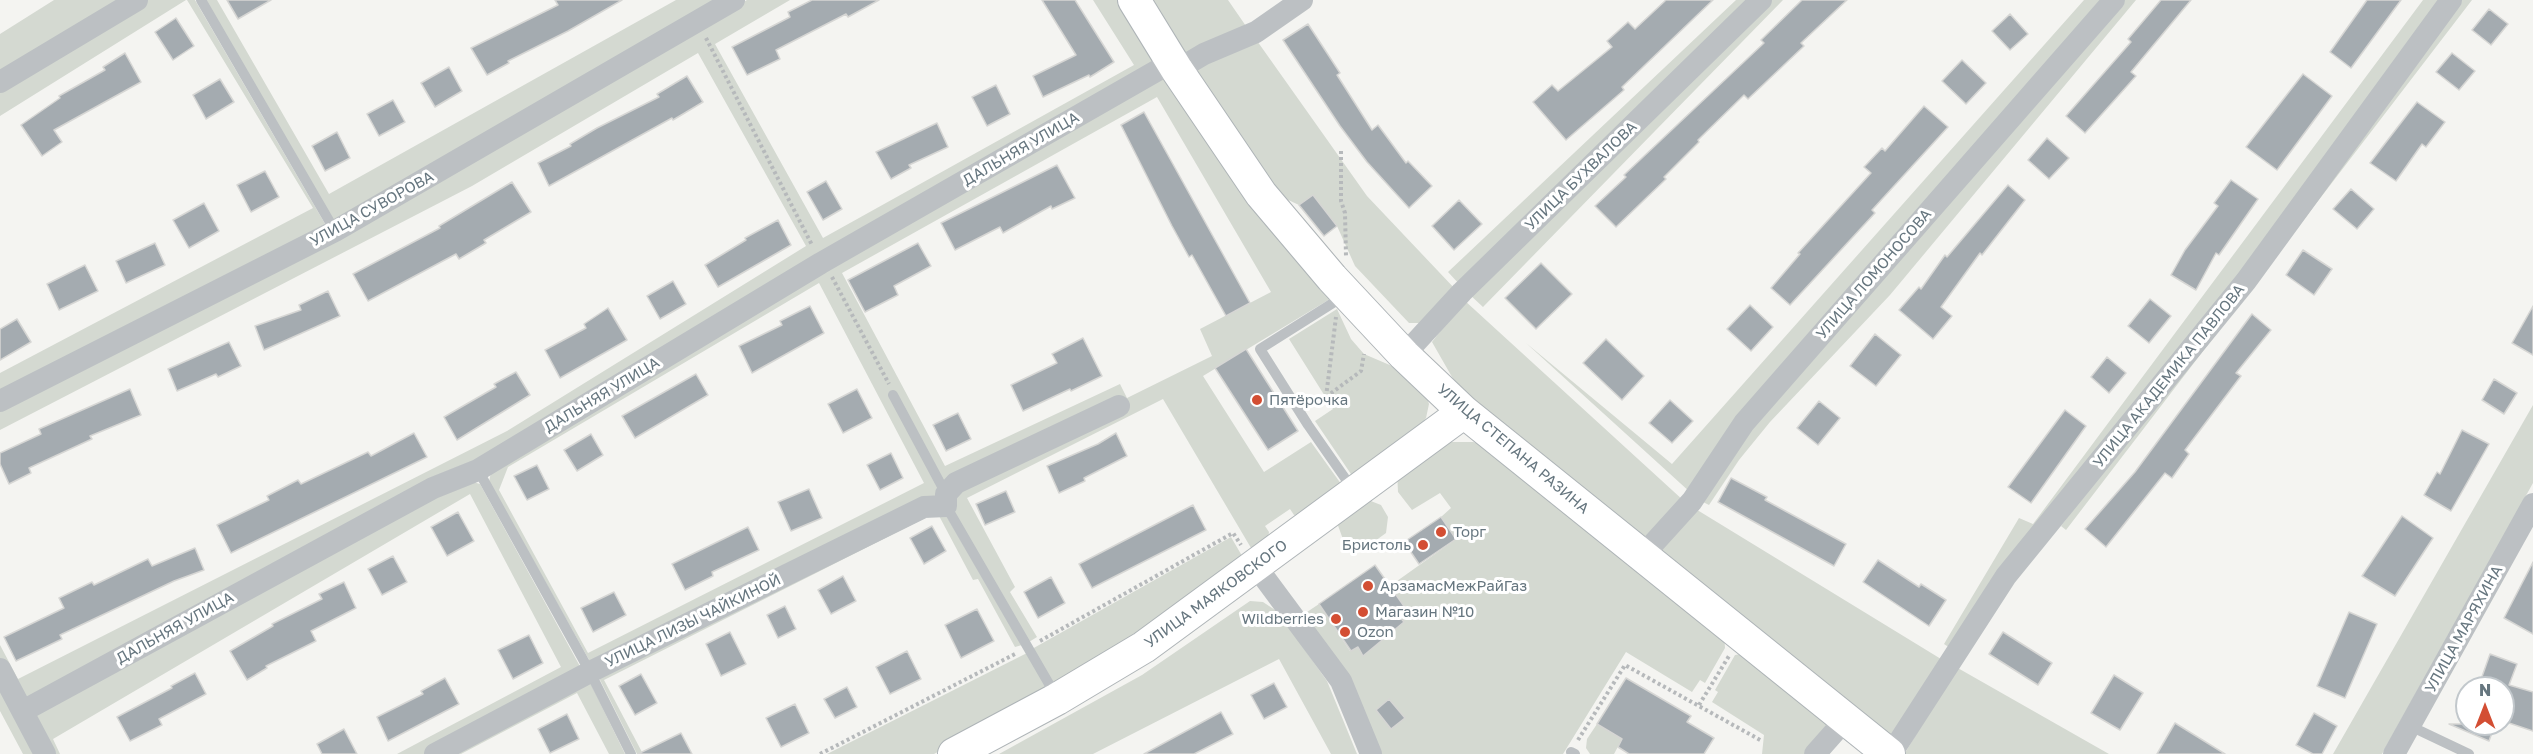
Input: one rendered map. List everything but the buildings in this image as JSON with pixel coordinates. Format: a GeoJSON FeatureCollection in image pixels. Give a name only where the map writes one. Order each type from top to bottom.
{"type":"FeatureCollection","features":[{"type":"Feature","properties":{"kind":"main road","name":"УЛИЦА СТЕПАНА РАЗИНА"},"geometry":{"type":"LineString","coordinates":[[1134,0],[1174,66],[1261,194],[1347,294],[1404,355],[1464,412],[1890,754]]}},
{"type":"Feature","properties":{"kind":"main road","name":"УЛИЦА МАЯКОВСКОГО"},"geometry":{"type":"LineString","coordinates":[[954,754],[1057,699],[1144,647],[1464,412]]}},
{"type":"Feature","properties":{"kind":"street"},"geometry":{"type":"LineString","coordinates":[[0,82],[137,0]]}},
{"type":"Feature","properties":{"kind":"street","name":"УЛИЦА СУВОРОВА"},"geometry":{"type":"LineString","coordinates":[[0,401],[334,231],[734,0]]}},
{"type":"Feature","properties":{"kind":"street","name":"ДАЛЬНЯЯ УЛИЦА"},"geometry":{"type":"LineString","coordinates":[[23,711],[433,488],[478,470],[821,263],[1174,66],[1256,32],[1302,0]]}},
{"type":"Feature","properties":{"kind":"street","name":"УЛИЦА БУХВАЛОВА"},"geometry":{"type":"LineString","coordinates":[[1404,355],[1487,267],[1761,0]]}},
{"type":"Feature","properties":{"kind":"street","name":"УЛИЦА ЛОМОНОСОВА"},"geometry":{"type":"LineString","coordinates":[[1643,555],[1692,501],[1744,423],[2114,0]]}},
{"type":"Feature","properties":{"kind":"street","name":"УЛИЦА АКАДЕМИКА ПАВЛОВА"},"geometry":{"type":"LineString","coordinates":[[1890,754],[2006,576],[2246,281],[2451,0]]}},
{"type":"Feature","properties":{"kind":"street","name":"УЛИЦА ЛИЗЫ ЧАЙКИНОЙ"},"geometry":{"type":"LineString","coordinates":[[435,754],[590,672],[924,507],[946,500],[956,483],[1119,406]]}},
{"type":"Feature","properties":{"kind":"street","name":"УЛИЦА МАРЯХИНА"},"geometry":{"type":"LineString","coordinates":[[2394,754],[2533,504]]}},
{"type":"Feature","properties":{"kind":"street"},"geometry":{"type":"LineString","coordinates":[[1255,565],[1341,681],[1371,754]]}},
{"type":"Feature","properties":{"kind":"street"},"geometry":{"type":"LineString","coordinates":[[0,669],[45,754]]}},
{"type":"Feature","properties":{"kind":"street"},"geometry":{"type":"LineString","coordinates":[[1815,754],[1846,719]]}},
{"type":"Feature","properties":{"kind":"lane"},"geometry":{"type":"LineString","coordinates":[[201,0],[334,231]]}},
{"type":"Feature","properties":{"kind":"lane"},"geometry":{"type":"LineString","coordinates":[[1347,294],[1260,349],[1308,425],[1354,491]]}},
{"type":"Feature","properties":{"kind":"lane"},"geometry":{"type":"LineString","coordinates":[[893,394],[946,500],[1057,699]]}},
{"type":"Feature","properties":{"kind":"lane"},"geometry":{"type":"LineString","coordinates":[[478,470],[590,672],[631,754]]}},
{"type":"Feature","properties":{"kind":"lane"},"geometry":{"type":"LineString","coordinates":[[2410,726],[2469,754]]}},
{"type":"Feature","properties":{"kind":"path"},"geometry":{"type":"LineString","coordinates":[[698,21],[821,263],[834,280],[884,372],[893,394]]}},
{"type":"Feature","properties":{"kind":"path"},"geometry":{"type":"LineString","coordinates":[[1326,397],[1361,371],[1364,354]]}},
{"type":"Feature","properties":{"kind":"path"},"geometry":{"type":"LineString","coordinates":[[820,754],[1028,647],[1233,533],[1255,565]]}},
{"type":"Feature","properties":{"kind":"path"},"geometry":{"type":"LineString","coordinates":[[1699,705],[1741,634]]}},
{"type":"Feature","properties":{"kind":"path"},"geometry":{"type":"LineString","coordinates":[[1573,753],[1625,665],[1762,741]]}},
{"type":"Feature","properties":{"kind":"shaded area"},"geometry":{"type":"Polygon","coordinates":[[[54,0],[127,0],[0,76],[0,34],[54,0]]]}},
{"type":"Feature","properties":{"kind":"shaded area"},"geometry":{"type":"Polygon","coordinates":[[[148,0],[186,0],[0,116],[0,88],[148,0]]]}},
{"type":"Feature","properties":{"kind":"shaded area"},"geometry":{"type":"Polygon","coordinates":[[[187,0],[195,0],[328,229],[0,397],[0,373],[313,208],[187,0]]]}},
{"type":"Feature","properties":{"kind":"shaded area"},"geometry":{"type":"Polygon","coordinates":[[[205,0],[217,0],[329,194],[676,0],[724,0],[334,224],[205,0]]]}},
{"type":"Feature","properties":{"kind":"shaded area"},"geometry":{"type":"Polygon","coordinates":[[[747,0],[790,0],[715,44],[823,238],[1134,65],[1093,0],[1124,0],[1157,55],[1153,67],[473,467],[23,702],[0,660],[0,645],[18,679],[507,431],[806,246],[698,53],[472,186],[0,430],[0,407],[336,237],[747,0]]]}},
{"type":"Feature","properties":{"kind":"shaded area"},"geometry":{"type":"Polygon","coordinates":[[[1143,0],[1228,0],[1248,29],[1189,53],[1176,55],[1143,0]]]}},
{"type":"Feature","properties":{"kind":"shaded area"},"geometry":{"type":"Polygon","coordinates":[[[1736,0],[1750,0],[1461,286],[1448,272],[1736,0]]]}},
{"type":"Feature","properties":{"kind":"shaded area"},"geometry":{"type":"Polygon","coordinates":[[[1770,0],[1783,0],[1483,307],[1469,294],[1770,0]]]}},
{"type":"Feature","properties":{"kind":"shaded area"},"geometry":{"type":"Polygon","coordinates":[[[2084,0],[2108,0],[1691,493],[1526,343],[1672,464],[2084,0]]]}},
{"type":"Feature","properties":{"kind":"shaded area"},"geometry":{"type":"Polygon","coordinates":[[[2120,0],[2136,0],[1890,295],[1770,422],[1739,460],[1709,505],[1701,501],[1748,425],[2120,0]]]}},
{"type":"Feature","properties":{"kind":"shaded area"},"geometry":{"type":"Polygon","coordinates":[[[2423,0],[2446,0],[2240,279],[1950,648],[1944,644],[2019,518],[2033,524],[2423,0]]]}},
{"type":"Feature","properties":{"kind":"shaded area"},"geometry":{"type":"Polygon","coordinates":[[[2459,0],[2472,0],[2066,530],[2061,526],[2459,0]]]}},
{"type":"Feature","properties":{"kind":"shaded area"},"geometry":{"type":"Polygon","coordinates":[[[1255,38],[1367,196],[1456,290],[1422,323],[1409,323],[1355,266],[1337,226],[1313,195],[1299,205],[1269,191],[1189,73],[1255,38]]]}},
{"type":"Feature","properties":{"kind":"shaded area"},"geometry":{"type":"Polygon","coordinates":[[[1161,74],[1312,271],[1330,299],[1203,376],[1264,472],[1311,442],[1344,488],[1307,514],[1294,515],[1290,509],[1265,526],[1269,532],[1267,544],[1254,553],[1163,399],[967,498],[1015,587],[1010,592],[1037,637],[1029,642],[941,493],[592,665],[489,482],[492,467],[1161,74]],[[1157,97],[842,273],[945,466],[1120,384],[1127,398],[1212,356],[1200,329],[1271,292],[1157,97]],[[819,283],[508,467],[499,490],[588,653],[924,483],[819,283]]]}},
{"type":"Feature","properties":{"kind":"shaded area"},"geometry":{"type":"Polygon","coordinates":[[[1464,300],[1684,501],[1641,543],[1460,391],[1432,342],[1464,300]]]}},
{"type":"Feature","properties":{"kind":"shaded area"},"geometry":{"type":"Polygon","coordinates":[[[1337,309],[1351,339],[1364,354],[1406,372],[1425,391],[1429,404],[1426,418],[1416,432],[1355,480],[1315,421],[1333,409],[1289,339],[1337,309]]]}},
{"type":"Feature","properties":{"kind":"shaded area"},"geometry":{"type":"Polygon","coordinates":[[[2533,405],[2533,483],[2382,754],[2333,754],[2533,405]]]}},
{"type":"Feature","properties":{"kind":"shaded area"},"geometry":{"type":"Polygon","coordinates":[[[1448,442],[1473,442],[1497,448],[1724,632],[1725,648],[1705,683],[1700,680],[1692,692],[1626,652],[1563,754],[1382,754],[1350,676],[1304,614],[1319,604],[1350,651],[1358,647],[1363,655],[1404,622],[1398,615],[1390,586],[1456,539],[1441,517],[1451,508],[1440,493],[1412,510],[1398,492],[1397,472],[1448,442]]]}},
{"type":"Feature","properties":{"kind":"shaded area"},"geometry":{"type":"Polygon","coordinates":[[[466,480],[480,484],[582,670],[424,754],[397,754],[561,667],[470,494],[53,739],[60,754],[50,754],[29,713],[466,480]]]}},
{"type":"Feature","properties":{"kind":"shaded area"},"geometry":{"type":"Polygon","coordinates":[[[1363,498],[1381,505],[1388,517],[1386,533],[1360,552],[1344,542],[1336,520],[1363,498]]]}},
{"type":"Feature","properties":{"kind":"shaded area"},"geometry":{"type":"Polygon","coordinates":[[[1694,508],[1941,659],[1894,734],[1886,739],[1660,558],[1659,547],[1694,508]]]}},
{"type":"Feature","properties":{"kind":"shaded area"},"geometry":{"type":"Polygon","coordinates":[[[943,510],[1022,645],[1015,647],[978,579],[973,580],[937,512],[604,680],[643,754],[637,754],[597,674],[925,511],[943,510]]]}},
{"type":"Feature","properties":{"kind":"shaded area"},"geometry":{"type":"Polygon","coordinates":[[[1231,537],[1245,561],[1059,687],[1051,681],[1032,649],[1231,537]]]}},
{"type":"Feature","properties":{"kind":"shaded area"},"geometry":{"type":"Polygon","coordinates":[[[1250,601],[1263,602],[1278,612],[1327,681],[1357,754],[1331,754],[1279,659],[1093,754],[999,754],[1142,675],[1250,601]]]}},
{"type":"Feature","properties":{"kind":"shaded area"},"geometry":{"type":"Polygon","coordinates":[[[1027,653],[1045,684],[1046,694],[934,754],[827,754],[1027,653]]]}},
{"type":"Feature","properties":{"kind":"shaded area"},"geometry":{"type":"Polygon","coordinates":[[[1748,653],[1830,719],[1828,728],[1804,754],[1762,754],[1764,735],[1712,702],[1718,692],[1715,690],[1735,655],[1748,653]]]}},
{"type":"Feature","properties":{"kind":"shaded area"},"geometry":{"type":"Polygon","coordinates":[[[1956,667],[2109,754],[1906,754],[1956,667]]]}},
{"type":"Feature","properties":{"kind":"shaded area"},"geometry":{"type":"Polygon","coordinates":[[[588,678],[625,754],[609,754],[577,693],[461,754],[445,754],[588,678]]]}},
{"type":"Feature","properties":{"kind":"shaded area"},"geometry":{"type":"Polygon","coordinates":[[[0,681],[38,754],[23,754],[0,711],[0,681]]]}},
{"type":"Feature","properties":{"kind":"shaded area"},"geometry":{"type":"Polygon","coordinates":[[[1597,724],[1622,739],[1614,754],[1590,754],[1586,748],[1587,739],[1597,724]]]}},
{"type":"Feature","properties":{"kind":"place","name":"Пятёрочка"},"geometry":{"type":"Point","coordinates":[1257,400]}},
{"type":"Feature","properties":{"kind":"place","name":"Торг"},"geometry":{"type":"Point","coordinates":[1441,532]}},
{"type":"Feature","properties":{"kind":"place","name":"Бристоль"},"geometry":{"type":"Point","coordinates":[1423,545]}},
{"type":"Feature","properties":{"kind":"place","name":"АрзамасМежРайГаз"},"geometry":{"type":"Point","coordinates":[1368,586]}},
{"type":"Feature","properties":{"kind":"place","name":"Магазин №10"},"geometry":{"type":"Point","coordinates":[1363,612]}},
{"type":"Feature","properties":{"kind":"place","name":"Wildberries"},"geometry":{"type":"Point","coordinates":[1336,619]}},
{"type":"Feature","properties":{"kind":"place","name":"Ozon"},"geometry":{"type":"Point","coordinates":[1345,632]}}]}
